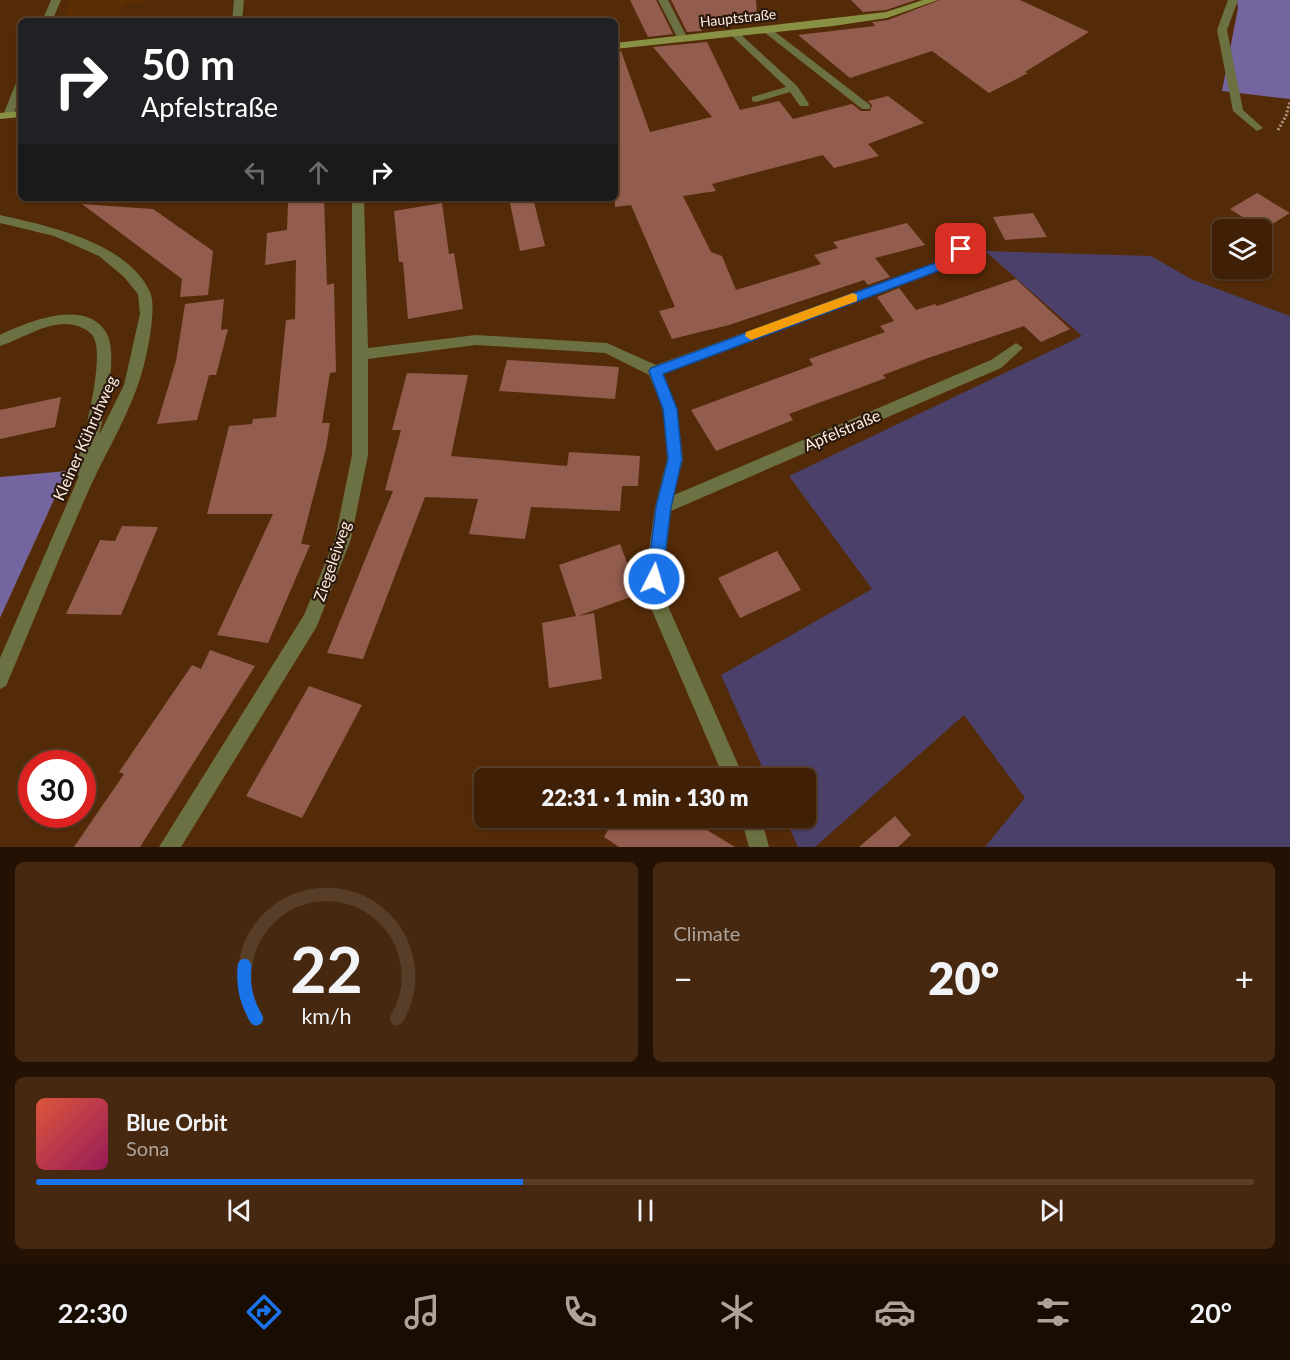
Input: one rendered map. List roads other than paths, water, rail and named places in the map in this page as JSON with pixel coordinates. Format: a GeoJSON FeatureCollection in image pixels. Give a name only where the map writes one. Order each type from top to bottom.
{"type":"FeatureCollection","features":[{"type":"Feature","properties":{"kind":"main road","name":"Hauptstraße"},"geometry":{"type":"LineString","coordinates":[[618,46],[887,15],[933,0]]}},
{"type":"Feature","properties":{"kind":"street"},"geometry":{"type":"LineString","coordinates":[[48,18],[56,0]]}},
{"type":"Feature","properties":{"kind":"street"},"geometry":{"type":"LineString","coordinates":[[237,18],[239,0]]}},
{"type":"Feature","properties":{"kind":"street"},"geometry":{"type":"LineString","coordinates":[[663,0],[683,39]]}},
{"type":"Feature","properties":{"kind":"street"},"geometry":{"type":"LineString","coordinates":[[1233,0],[1222,30],[1238,111],[1257,128]]}},
{"type":"Feature","properties":{"kind":"street"},"geometry":{"type":"LineString","coordinates":[[767,30],[866,107]]}},
{"type":"Feature","properties":{"kind":"street"},"geometry":{"type":"LineString","coordinates":[[735,34],[793,88],[804,104]]}},
{"type":"Feature","properties":{"kind":"street"},"geometry":{"type":"LineString","coordinates":[[756,99],[793,88]]}},
{"type":"Feature","properties":{"kind":"street"},"geometry":{"type":"LineString","coordinates":[[4,116],[18,89]]}},
{"type":"Feature","properties":{"kind":"street","name":"Ziegeleiweg"},"geometry":{"type":"LineString","coordinates":[[169,847],[311,620],[343,539],[360,455],[361,354],[357,201]]}},
{"type":"Feature","properties":{"kind":"street","name":"Kleiner Kühruhweg"},"geometry":{"type":"LineString","coordinates":[[0,219],[58,233],[104,253],[129,274],[144,293],[147,314],[130,385],[76,500],[0,680]]}},
{"type":"Feature","properties":{"kind":"street"},"geometry":{"type":"LineString","coordinates":[[655,371],[950,262],[961,249]]}},
{"type":"Feature","properties":{"kind":"street"},"geometry":{"type":"LineString","coordinates":[[0,341],[30,327],[63,320],[88,324],[101,336],[102,382],[99,403],[76,500]]}},
{"type":"Feature","properties":{"kind":"street"},"geometry":{"type":"LineString","coordinates":[[361,354],[476,340],[512,342],[607,348],[655,371],[670,409],[675,459],[663,507],[654,579],[659,606],[730,768]]}},
{"type":"Feature","properties":{"kind":"street","name":"Apfelstraße"},"geometry":{"type":"LineString","coordinates":[[663,507],[996,364],[1016,348]]}},
{"type":"Feature","properties":{"kind":"street"},"geometry":{"type":"LineString","coordinates":[[754,828],[759,847]]}}]}
